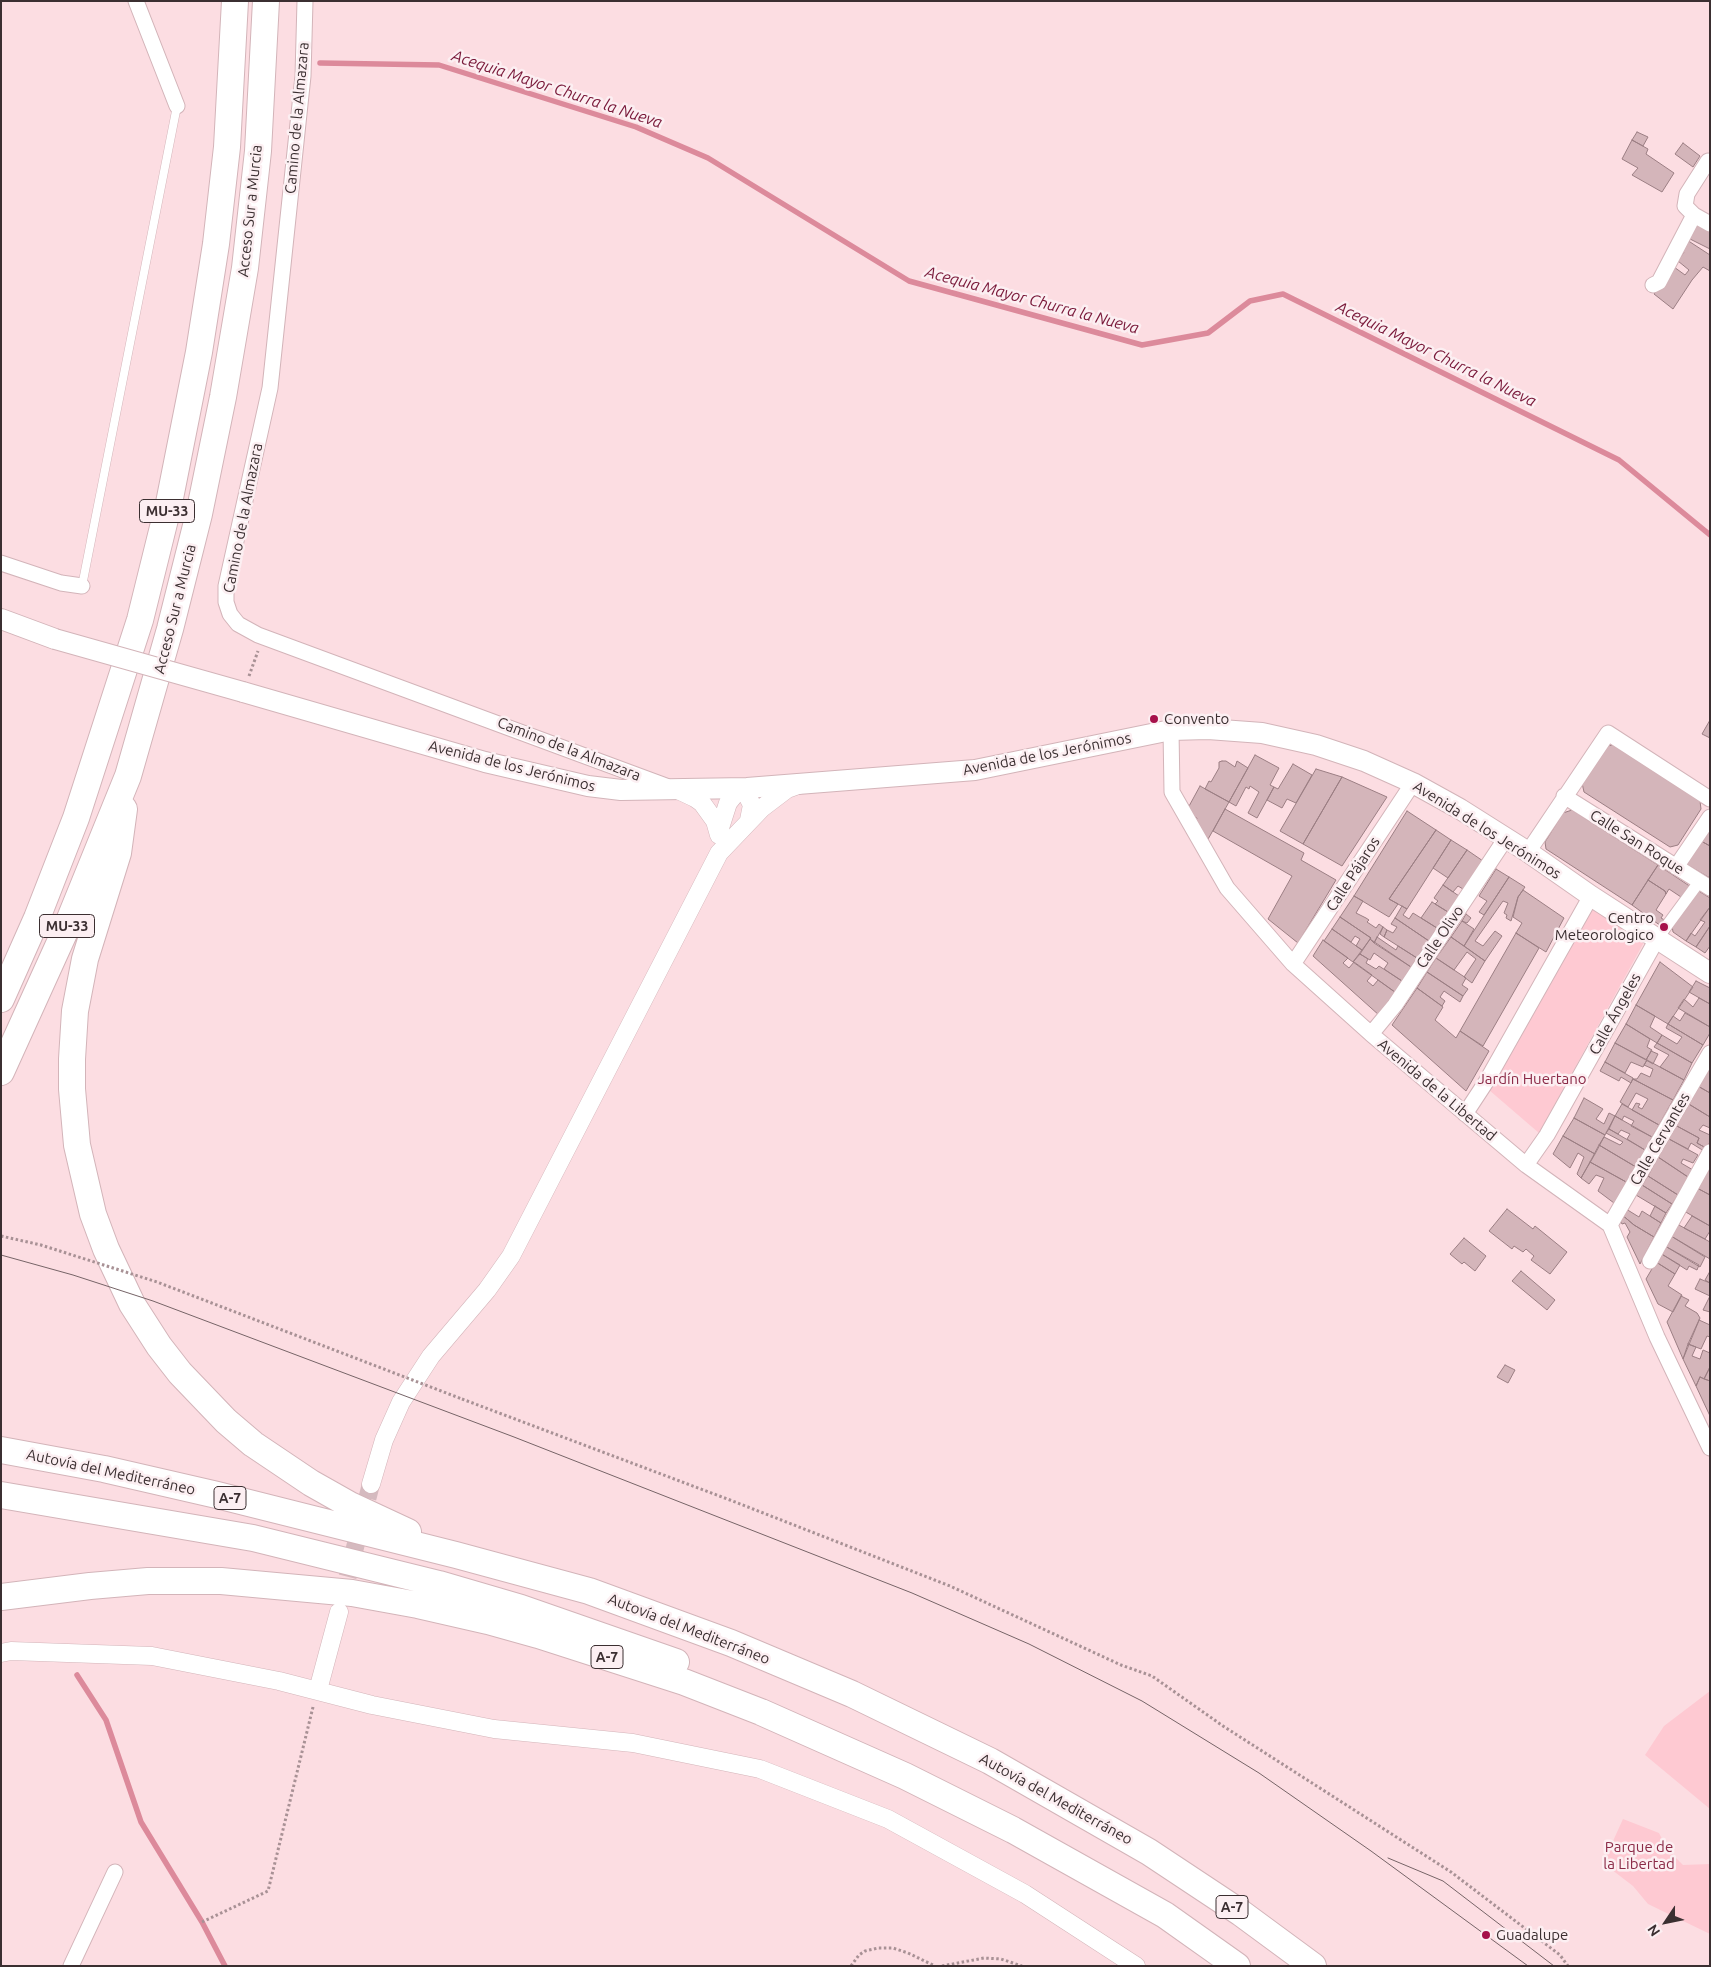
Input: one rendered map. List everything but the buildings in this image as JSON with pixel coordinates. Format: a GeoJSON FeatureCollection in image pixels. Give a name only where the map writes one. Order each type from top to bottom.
{"type":"FeatureCollection","features":[{"type":"Feature","properties":{"kind":"highway","name":"Acceso Sur a Murcia"},"geometry":{"type":"LineString","coordinates":[[1,999],[40,909],[76,818],[140,620],[169,503],[199,352],[216,244],[226,147],[235,1]]}},
{"type":"Feature","properties":{"kind":"highway","name":"Acceso Sur a Murcia"},"geometry":{"type":"LineString","coordinates":[[1,1072],[65,932],[128,776],[170,629],[199,514],[223,397],[245,268],[258,151],[266,1]]}},
{"type":"Feature","properties":{"kind":"highway"},"geometry":{"type":"LineString","coordinates":[[128,776],[118,853],[86,959],[75,1011],[72,1060],[72,1089],[77,1145],[93,1214],[106,1249],[132,1304],[159,1346],[180,1373],[226,1421],[253,1444],[311,1483],[350,1505],[456,1554]]}},
{"type":"Feature","properties":{"kind":"highway","name":"Autovía del Mediterráneo"},"geometry":{"type":"LineString","coordinates":[[1,1450],[104,1469],[456,1554],[589,1591],[731,1643],[861,1698],[990,1761],[1149,1852],[1241,1914],[1313,1966]]}},
{"type":"Feature","properties":{"kind":"highway"},"geometry":{"type":"LineString","coordinates":[[1,1495],[160,1521],[263,1541],[439,1584],[521,1608],[612,1638],[766,1697],[909,1764],[1020,1826],[1165,1915]]}},
{"type":"Feature","properties":{"kind":"highway","name":"A-7"},"geometry":{"type":"LineString","coordinates":[[1,1597],[148,1581],[221,1581],[352,1593],[418,1605],[488,1621],[684,1682],[843,1747],[1013,1830],[1165,1915],[1237,1966]]}},
{"type":"Feature","properties":{"kind":"main road","name":"Avenida de los Jerónimos"},"geometry":{"type":"LineString","coordinates":[[1,619],[55,639],[440,749],[545,777],[588,786],[621,790],[740,788],[975,770],[1171,730],[1208,729],[1262,733],[1324,748],[1364,761],[1413,783],[1460,809],[1528,852],[1591,896],[1710,973]]}},
{"type":"Feature","properties":{"kind":"street"},"geometry":{"type":"LineString","coordinates":[[136,1],[177,106]]}},
{"type":"Feature","properties":{"kind":"street","name":"Camino de la Almazara"},"geometry":{"type":"LineString","coordinates":[[305,1],[303,76],[270,388],[226,586],[226,602],[230,614],[238,624],[247,630],[678,790]]}},
{"type":"Feature","properties":{"kind":"street"},"geometry":{"type":"LineString","coordinates":[[1708,161],[1687,194],[1685,206],[1694,215],[1710,224]]}},
{"type":"Feature","properties":{"kind":"street"},"geometry":{"type":"LineString","coordinates":[[1653,285],[1659,282],[1694,215]]}},
{"type":"Feature","properties":{"kind":"street"},"geometry":{"type":"LineString","coordinates":[[1,563],[61,584],[82,586]]}},
{"type":"Feature","properties":{"kind":"street","name":"Avenida de la Libertad"},"geometry":{"type":"LineString","coordinates":[[1171,730],[1172,792],[1227,888],[1292,964],[1371,1034],[1526,1165],[1610,1225]]}},
{"type":"Feature","properties":{"kind":"street"},"geometry":{"type":"LineString","coordinates":[[1528,852],[1608,733],[1710,799]]}},
{"type":"Feature","properties":{"kind":"street","name":"Calle Pájaros"},"geometry":{"type":"LineString","coordinates":[[1292,964],[1413,783]]}},
{"type":"Feature","properties":{"kind":"street"},"geometry":{"type":"LineString","coordinates":[[371,1484],[384,1440],[401,1402],[431,1356],[487,1290],[511,1256],[719,853],[749,820],[776,796],[787,789],[801,784]]}},
{"type":"Feature","properties":{"kind":"street"},"geometry":{"type":"LineString","coordinates":[[719,853],[719,831],[728,804],[740,788],[746,793],[752,805],[749,820]]}},
{"type":"Feature","properties":{"kind":"street"},"geometry":{"type":"LineString","coordinates":[[678,790],[702,803],[715,820],[719,831]]}},
{"type":"Feature","properties":{"kind":"street","name":"Calle San Roque"},"geometry":{"type":"LineString","coordinates":[[1564,796],[1705,885]]}},
{"type":"Feature","properties":{"kind":"street"},"geometry":{"type":"LineString","coordinates":[[1676,867],[1710,817]]}},
{"type":"Feature","properties":{"kind":"street","name":"Calle Olivo"},"geometry":{"type":"LineString","coordinates":[[1371,1034],[1395,1005],[1506,838]]}},
{"type":"Feature","properties":{"kind":"street"},"geometry":{"type":"LineString","coordinates":[[1657,939],[1705,885]]}},
{"type":"Feature","properties":{"kind":"street"},"geometry":{"type":"LineString","coordinates":[[1465,1114],[1486,1082],[1591,896]]}},
{"type":"Feature","properties":{"kind":"street","name":"Calle Ángeles"},"geometry":{"type":"LineString","coordinates":[[1526,1165],[1547,1135],[1657,939]]}},
{"type":"Feature","properties":{"kind":"street","name":"Calle Cervantes"},"geometry":{"type":"LineString","coordinates":[[1610,1225],[1710,1053]]}},
{"type":"Feature","properties":{"kind":"street"},"geometry":{"type":"LineString","coordinates":[[1650,1261],[1710,1152]]}},
{"type":"Feature","properties":{"kind":"street"},"geometry":{"type":"LineString","coordinates":[[1610,1225],[1658,1338],[1710,1448]]}},
{"type":"Feature","properties":{"kind":"street"},"geometry":{"type":"LineString","coordinates":[[318,1690],[339,1612]]}},
{"type":"Feature","properties":{"kind":"street"},"geometry":{"type":"LineString","coordinates":[[1,1653],[11,1651],[152,1656],[318,1690],[372,1705],[494,1730],[633,1743],[760,1769],[888,1819],[1025,1894],[1136,1966]]}},
{"type":"Feature","properties":{"kind":"street"},"geometry":{"type":"LineString","coordinates":[[71,1966],[115,1872]]}},
{"type":"Feature","properties":{"kind":"lane"},"geometry":{"type":"LineString","coordinates":[[82,586],[177,106]]}},
{"type":"Feature","properties":{"kind":"path"},"geometry":{"type":"LineString","coordinates":[[243,692],[263,636]]}},
{"type":"Feature","properties":{"kind":"path"},"geometry":{"type":"LineString","coordinates":[[1,1236],[41,1245],[157,1282],[730,1500],[950,1586],[1121,1665],[1152,1676],[1223,1726],[1450,1872],[1560,1955],[1568,1966]]}},
{"type":"Feature","properties":{"kind":"path"},"geometry":{"type":"LineString","coordinates":[[202,1922],[268,1891],[318,1690]]}},
{"type":"Feature","properties":{"kind":"path"},"geometry":{"type":"LineString","coordinates":[[851,1966],[859,1954],[878,1948],[901,1951],[935,1966]]}},
{"type":"Feature","properties":{"kind":"path"},"geometry":{"type":"LineString","coordinates":[[942,1966],[984,1958],[1000,1959],[1022,1966]]}},
{"type":"Feature","properties":{"kind":"green space","name":"Jardín Huertano"},"geometry":{"type":"Polygon","coordinates":[[[1596,901],[1648,935],[1539,1133],[1489,1090],[1596,901]]]}},
{"type":"Feature","properties":{"kind":"green space","name":"Parque de la Libertad"},"geometry":{"type":"Polygon","coordinates":[[[1710,1691],[1710,1809],[1645,1755],[1664,1726],[1710,1691]]]}},
{"type":"Feature","properties":{"kind":"green space","name":"Parque de la Libertad"},"geometry":{"type":"Polygon","coordinates":[[[1623,1819],[1659,1833],[1667,1849],[1683,1865],[1710,1864],[1710,1934],[1648,1904],[1633,1886],[1603,1863],[1623,1819]]]}},
{"type":"Feature","properties":{"kind":"waterway","name":"Acequia Mayor Churra la Nueva"},"geometry":{"type":"LineString","coordinates":[[320,63],[439,65],[636,127],[708,158],[909,281],[1142,345],[1208,333],[1250,301],[1283,294],[1619,460],[1710,535]]}},
{"type":"Feature","properties":{"kind":"waterway"},"geometry":{"type":"LineString","coordinates":[[77,1675],[106,1720],[141,1822],[202,1922],[225,1966]]}},
{"type":"Feature","properties":{"kind":"tunnel"},"geometry":{"type":"LineString","coordinates":[[341,1603],[371,1484]]}},
{"type":"Feature","properties":{"kind":"tram line"},"geometry":{"type":"LineString","coordinates":[[1,1255],[73,1275],[153,1301],[514,1437],[912,1593],[1029,1644],[1142,1701],[1259,1773],[1371,1851],[1528,1966]]}},
{"type":"Feature","properties":{"kind":"tram line"},"geometry":{"type":"LineString","coordinates":[[1388,1858],[1443,1881],[1554,1966]]}},
{"type":"Feature","properties":{"kind":"place","name":"Convento"},"geometry":{"type":"Point","coordinates":[1154,719]}},
{"type":"Feature","properties":{"kind":"place","name":"Centro Meteorologico"},"geometry":{"type":"Point","coordinates":[1664,927]}},
{"type":"Feature","properties":{"kind":"place","name":"Guadalupe"},"geometry":{"type":"Point","coordinates":[1486,1935]}}]}
